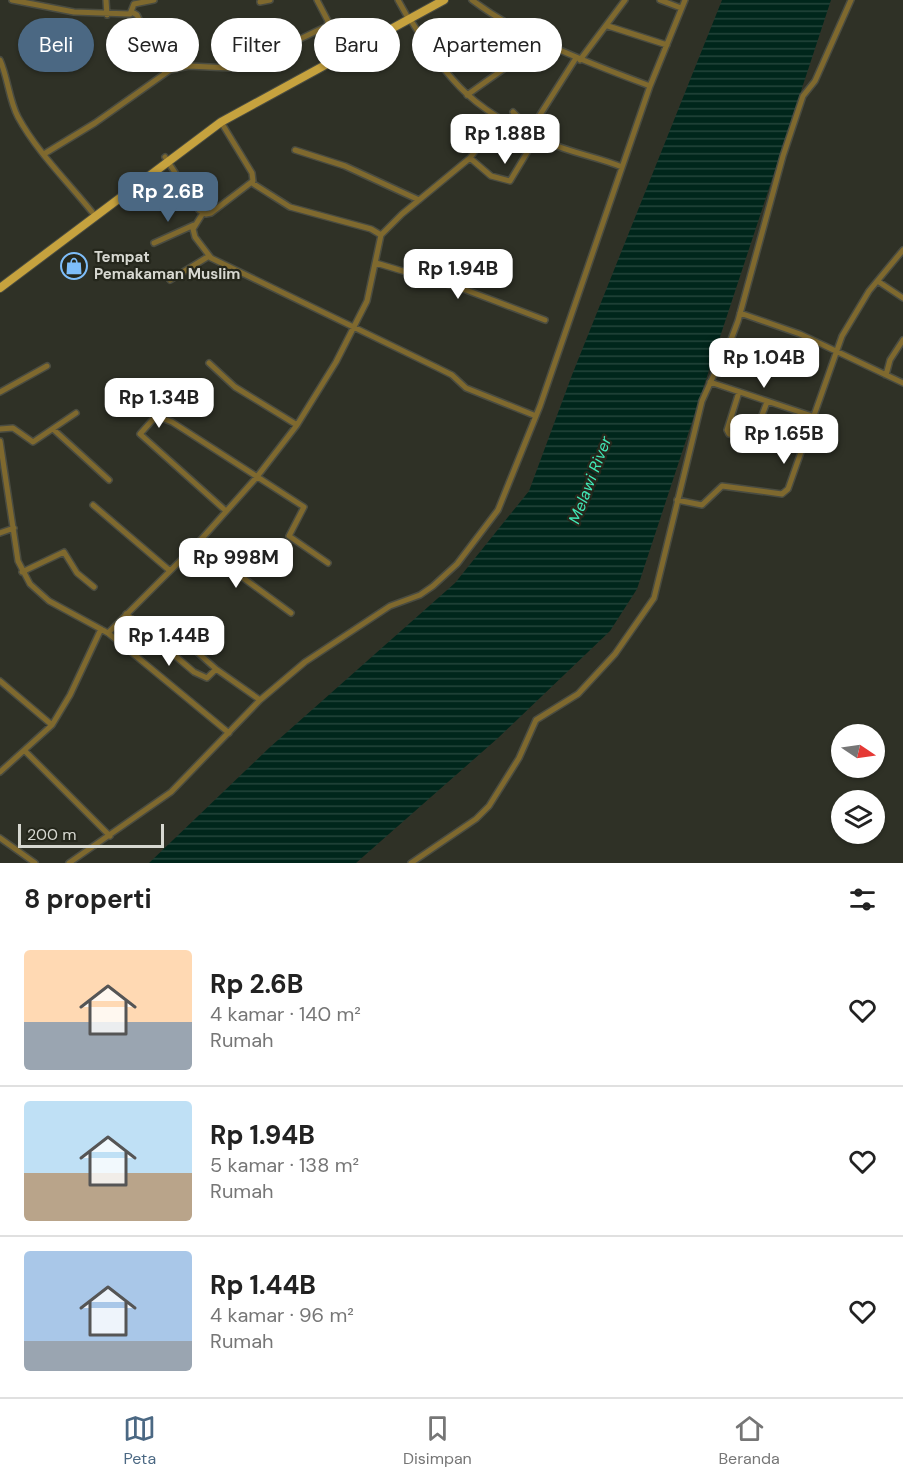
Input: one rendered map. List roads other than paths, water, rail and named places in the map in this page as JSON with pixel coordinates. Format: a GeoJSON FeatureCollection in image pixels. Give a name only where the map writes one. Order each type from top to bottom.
{"type":"FeatureCollection","features":[{"type":"Feature","properties":{"kind":"main road"},"geometry":{"type":"LineString","coordinates":[[0,283],[166,159],[221,122],[409,17],[435,0]]}},
{"type":"Feature","properties":{"kind":"main road"},"geometry":{"type":"LineString","coordinates":[[400,21],[444,0]]}},
{"type":"Feature","properties":{"kind":"main road"},"geometry":{"type":"LineString","coordinates":[[0,288],[219,118],[314,65]]}},
{"type":"Feature","properties":{"kind":"street"},"geometry":{"type":"LineString","coordinates":[[12,0],[74,12],[107,15],[132,12],[137,15],[165,73]]}},
{"type":"Feature","properties":{"kind":"street"},"geometry":{"type":"LineString","coordinates":[[106,0],[107,15]]}},
{"type":"Feature","properties":{"kind":"street"},"geometry":{"type":"LineString","coordinates":[[132,12],[134,4],[154,0]]}},
{"type":"Feature","properties":{"kind":"street"},"geometry":{"type":"LineString","coordinates":[[260,2],[270,0]]}},
{"type":"Feature","properties":{"kind":"street"},"geometry":{"type":"LineString","coordinates":[[317,0],[326,18]]}},
{"type":"Feature","properties":{"kind":"street"},"geometry":{"type":"LineString","coordinates":[[398,0],[446,73],[467,95],[508,124],[529,130]]}},
{"type":"Feature","properties":{"kind":"street"},"geometry":{"type":"LineString","coordinates":[[472,0],[499,18]]}},
{"type":"Feature","properties":{"kind":"street"},"geometry":{"type":"LineString","coordinates":[[470,158],[491,176],[510,181],[528,151],[529,130],[578,59],[608,26],[625,0]]}},
{"type":"Feature","properties":{"kind":"street"},"geometry":{"type":"LineString","coordinates":[[660,0],[681,8]]}},
{"type":"Feature","properties":{"kind":"street"},"geometry":{"type":"LineString","coordinates":[[69,863],[171,792],[260,700],[328,645],[390,606],[420,595],[448,573],[498,510],[536,416],[650,86],[684,0]]}},
{"type":"Feature","properties":{"kind":"street"},"geometry":{"type":"LineString","coordinates":[[411,863],[476,819],[489,806],[519,758],[536,720],[578,694],[615,654],[648,608],[657,589],[702,401],[710,381],[724,358],[740,313],[783,156],[803,96],[819,72],[851,0]]}},
{"type":"Feature","properties":{"kind":"street"},"geometry":{"type":"LineString","coordinates":[[608,26],[667,45]]}},
{"type":"Feature","properties":{"kind":"street"},"geometry":{"type":"LineString","coordinates":[[44,154],[95,123],[165,73],[176,68],[189,66],[230,68],[273,52],[314,32]]}},
{"type":"Feature","properties":{"kind":"street"},"geometry":{"type":"LineString","coordinates":[[562,51],[578,59],[650,86]]}},
{"type":"Feature","properties":{"kind":"street"},"geometry":{"type":"LineString","coordinates":[[0,60],[9,82],[18,117],[44,154],[93,213]]}},
{"type":"Feature","properties":{"kind":"street"},"geometry":{"type":"LineString","coordinates":[[467,95],[499,72]]}},
{"type":"Feature","properties":{"kind":"street"},"geometry":{"type":"LineString","coordinates":[[513,112],[538,137],[622,167]]}},
{"type":"Feature","properties":{"kind":"street"},"geometry":{"type":"LineString","coordinates":[[108,633],[196,544],[256,478],[297,425],[354,329],[372,286],[381,235],[470,158],[499,118]]}},
{"type":"Feature","properties":{"kind":"street"},"geometry":{"type":"LineString","coordinates":[[221,122],[252,173],[252,183]]}},
{"type":"Feature","properties":{"kind":"street"},"geometry":{"type":"LineString","coordinates":[[295,150],[345,166],[419,200]]}},
{"type":"Feature","properties":{"kind":"street"},"geometry":{"type":"LineString","coordinates":[[166,159],[203,213]]}},
{"type":"Feature","properties":{"kind":"street"},"geometry":{"type":"LineString","coordinates":[[203,213],[211,213],[252,183]]}},
{"type":"Feature","properties":{"kind":"street"},"geometry":{"type":"LineString","coordinates":[[252,183],[290,207],[359,226],[381,235]]}},
{"type":"Feature","properties":{"kind":"street"},"geometry":{"type":"LineString","coordinates":[[154,243],[194,225],[203,213]]}},
{"type":"Feature","properties":{"kind":"street"},"geometry":{"type":"LineString","coordinates":[[194,225],[195,237],[208,256],[452,375],[466,388],[536,416]]}},
{"type":"Feature","properties":{"kind":"street"},"geometry":{"type":"LineString","coordinates":[[677,500],[702,505],[722,486],[782,494],[788,489],[842,336],[869,291],[879,282],[903,250]]}},
{"type":"Feature","properties":{"kind":"street"},"geometry":{"type":"LineString","coordinates":[[170,280],[208,256]]}},
{"type":"Feature","properties":{"kind":"street"},"geometry":{"type":"LineString","coordinates":[[376,263],[466,290],[545,320]]}},
{"type":"Feature","properties":{"kind":"street"},"geometry":{"type":"LineString","coordinates":[[879,282],[903,298]]}},
{"type":"Feature","properties":{"kind":"street"},"geometry":{"type":"LineString","coordinates":[[740,313],[765,320],[903,383]]}},
{"type":"Feature","properties":{"kind":"street"},"geometry":{"type":"LineString","coordinates":[[886,375],[890,360],[903,340]]}},
{"type":"Feature","properties":{"kind":"street"},"geometry":{"type":"LineString","coordinates":[[209,363],[235,387],[297,425]]}},
{"type":"Feature","properties":{"kind":"street"},"geometry":{"type":"LineString","coordinates":[[0,392],[47,366]]}},
{"type":"Feature","properties":{"kind":"street"},"geometry":{"type":"LineString","coordinates":[[710,381],[812,416]]}},
{"type":"Feature","properties":{"kind":"street"},"geometry":{"type":"LineString","coordinates":[[739,392],[727,430],[729,434],[752,440],[767,402]]}},
{"type":"Feature","properties":{"kind":"street"},"geometry":{"type":"LineString","coordinates":[[0,429],[13,428],[33,442],[76,413]]}},
{"type":"Feature","properties":{"kind":"street"},"geometry":{"type":"LineString","coordinates":[[225,511],[140,434],[156,416],[172,422],[304,508],[289,536],[328,563]]}},
{"type":"Feature","properties":{"kind":"street"},"geometry":{"type":"LineString","coordinates":[[53,429],[110,480]]}},
{"type":"Feature","properties":{"kind":"street"},"geometry":{"type":"LineString","coordinates":[[0,441],[22,572],[39,594],[108,633],[229,734]]}},
{"type":"Feature","properties":{"kind":"street"},"geometry":{"type":"LineString","coordinates":[[93,505],[169,570]]}},
{"type":"Feature","properties":{"kind":"street"},"geometry":{"type":"LineString","coordinates":[[0,533],[14,528]]}},
{"type":"Feature","properties":{"kind":"street"},"geometry":{"type":"LineString","coordinates":[[196,544],[291,613]]}},
{"type":"Feature","properties":{"kind":"street"},"geometry":{"type":"LineString","coordinates":[[22,572],[64,552],[77,573],[94,587]]}},
{"type":"Feature","properties":{"kind":"street"},"geometry":{"type":"LineString","coordinates":[[126,614],[194,672],[207,678],[216,669]]}},
{"type":"Feature","properties":{"kind":"street"},"geometry":{"type":"LineString","coordinates":[[0,772],[26,751],[52,725],[70,695],[101,629]]}},
{"type":"Feature","properties":{"kind":"street"},"geometry":{"type":"LineString","coordinates":[[177,634],[216,669],[260,700]]}},
{"type":"Feature","properties":{"kind":"street"},"geometry":{"type":"LineString","coordinates":[[0,681],[52,725]]}},
{"type":"Feature","properties":{"kind":"street"},"geometry":{"type":"LineString","coordinates":[[26,751],[110,836]]}},
{"type":"Feature","properties":{"kind":"street"},"geometry":{"type":"LineString","coordinates":[[0,763],[6,767]]}},
{"type":"Feature","properties":{"kind":"street"},"geometry":{"type":"LineString","coordinates":[[0,838],[35,863]]}},
{"type":"Feature","properties":{"kind":"water","name":"Melawi River"},"geometry":{"type":"Polygon","coordinates":[[[722,0],[831,0],[637,589],[610,631],[498,738],[356,863],[149,863],[269,748],[455,583],[529,491],[572,375],[722,0]]]}},
{"type":"Feature","properties":{"kind":"place","name":"Tempat Pemakaman Muslim"},"geometry":{"type":"Point","coordinates":[74,266]}}]}
